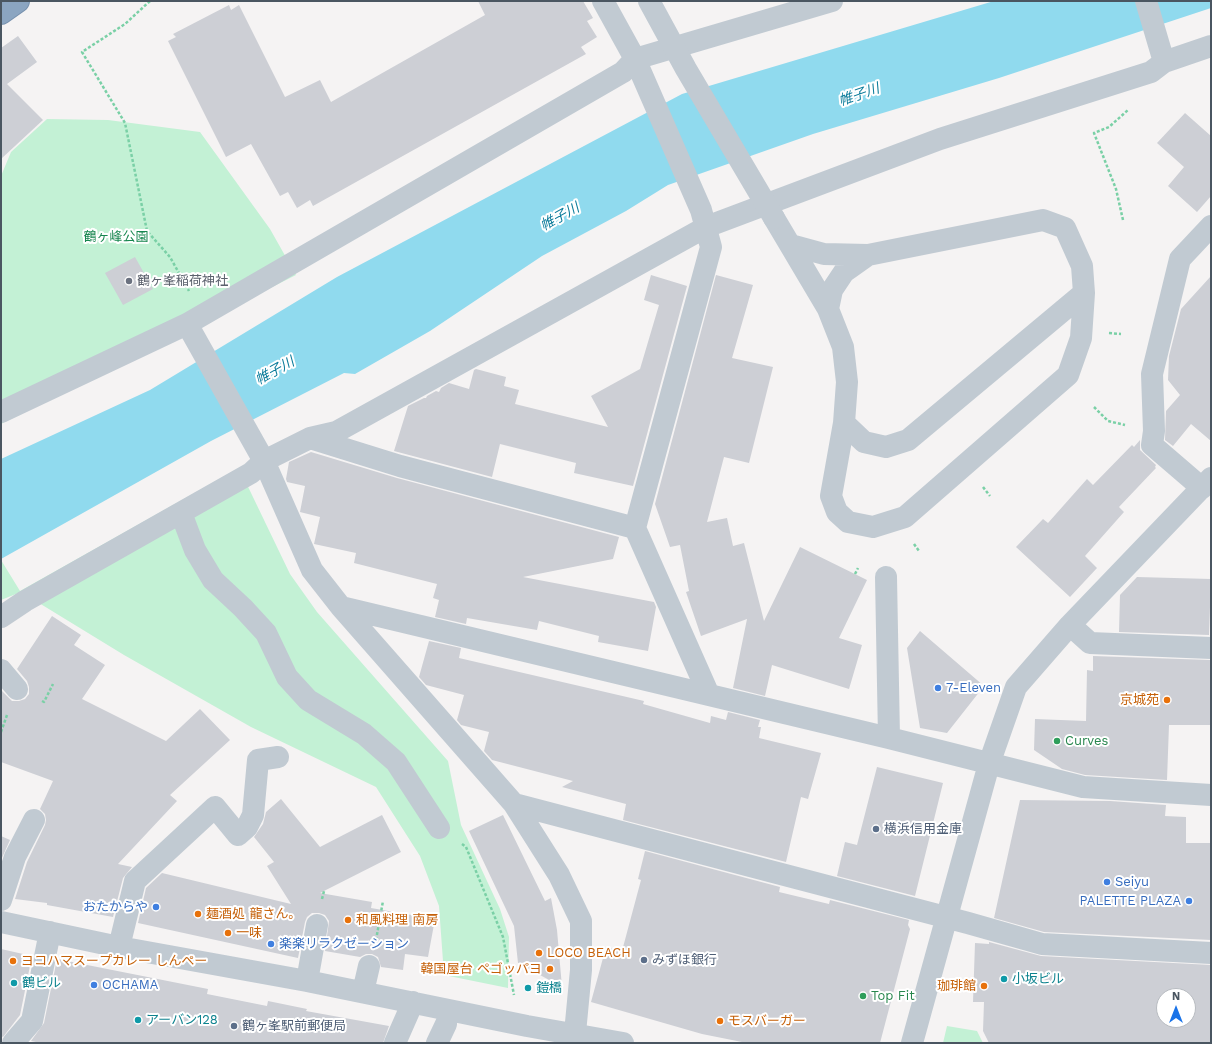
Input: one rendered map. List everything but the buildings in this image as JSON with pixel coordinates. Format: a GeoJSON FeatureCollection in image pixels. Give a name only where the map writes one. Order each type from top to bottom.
{"type":"FeatureCollection","features":[{"type":"Feature","properties":{"kind":"highway"},"geometry":{"type":"LineString","coordinates":[[1,13],[18,1]]}},
{"type":"Feature","properties":{"kind":"street"},"geometry":{"type":"LineString","coordinates":[[603,1],[635,59],[650,92],[703,219],[711,247],[635,528],[709,695]]}},
{"type":"Feature","properties":{"kind":"street"},"geometry":{"type":"LineString","coordinates":[[649,1],[686,69],[828,309],[843,347],[847,382],[844,423],[831,496],[837,512],[848,522],[873,527],[905,518],[1068,375],[1081,338],[1084,293],[1082,266],[1065,228],[1043,220],[868,255],[824,254],[791,245]]}},
{"type":"Feature","properties":{"kind":"street"},"geometry":{"type":"LineString","coordinates":[[1,412],[194,325],[623,72],[635,59],[725,34],[832,1]]}},
{"type":"Feature","properties":{"kind":"street"},"geometry":{"type":"LineString","coordinates":[[3,612],[24,602],[251,472],[261,456],[310,438],[336,432],[703,219],[940,139],[1151,72],[1162,54],[1146,1]]}},
{"type":"Feature","properties":{"kind":"street"},"geometry":{"type":"LineString","coordinates":[[1162,54],[1211,46]]}},
{"type":"Feature","properties":{"kind":"street"},"geometry":{"type":"LineString","coordinates":[[912,1043],[989,764],[1016,687],[1070,625],[1207,483],[1152,445],[1154,431],[1152,374],[1180,258],[1211,226]]}},
{"type":"Feature","properties":{"kind":"street"},"geometry":{"type":"LineString","coordinates":[[828,309],[832,290],[844,272],[868,255]]}},
{"type":"Feature","properties":{"kind":"street"},"geometry":{"type":"LineString","coordinates":[[844,423],[864,442],[886,446],[908,440],[1084,293]]}},
{"type":"Feature","properties":{"kind":"street"},"geometry":{"type":"LineString","coordinates":[[194,325],[261,456],[312,570],[341,607],[514,804],[559,875],[581,921],[581,970],[575,1033]]}},
{"type":"Feature","properties":{"kind":"street"},"geometry":{"type":"LineString","coordinates":[[310,438],[400,466],[635,528]]}},
{"type":"Feature","properties":{"kind":"street"},"geometry":{"type":"LineString","coordinates":[[180,513],[195,550],[213,580],[244,608],[266,633],[287,677],[308,700],[364,734],[396,762],[439,828]]}},
{"type":"Feature","properties":{"kind":"street"},"geometry":{"type":"LineString","coordinates":[[886,577],[889,738]]}},
{"type":"Feature","properties":{"kind":"street"},"geometry":{"type":"LineString","coordinates":[[341,607],[889,738],[1083,787],[1211,795]]}},
{"type":"Feature","properties":{"kind":"street"},"geometry":{"type":"LineString","coordinates":[[1070,625],[1090,643],[1211,648]]}},
{"type":"Feature","properties":{"kind":"street"},"geometry":{"type":"LineString","coordinates":[[1,670],[17,689]]}},
{"type":"Feature","properties":{"kind":"street"},"geometry":{"type":"LineString","coordinates":[[119,947],[135,881],[215,807],[238,835],[247,827],[253,815],[258,760],[278,757]]}},
{"type":"Feature","properties":{"kind":"street"},"geometry":{"type":"LineString","coordinates":[[514,804],[1042,944],[1211,953]]}},
{"type":"Feature","properties":{"kind":"street"},"geometry":{"type":"LineString","coordinates":[[1,900],[15,857],[34,820]]}},
{"type":"Feature","properties":{"kind":"street"},"geometry":{"type":"LineString","coordinates":[[1,922],[119,947],[413,1002],[523,1034],[575,1033],[623,1043]]}},
{"type":"Feature","properties":{"kind":"street"},"geometry":{"type":"LineString","coordinates":[[307,981],[317,925]]}},
{"type":"Feature","properties":{"kind":"street"},"geometry":{"type":"LineString","coordinates":[[13,1043],[32,1021],[50,932]]}},
{"type":"Feature","properties":{"kind":"street"},"geometry":{"type":"LineString","coordinates":[[363,992],[369,966]]}},
{"type":"Feature","properties":{"kind":"street"},"geometry":{"type":"LineString","coordinates":[[395,1043],[413,1002]]}},
{"type":"Feature","properties":{"kind":"path"},"geometry":{"type":"LineString","coordinates":[[150,1],[125,24],[82,52],[125,122],[147,231],[170,257],[194,325]]}},
{"type":"Feature","properties":{"kind":"path"},"geometry":{"type":"LineString","coordinates":[[1123,220],[1116,189],[1094,133],[1109,127],[1130,108]]}},
{"type":"Feature","properties":{"kind":"path"},"geometry":{"type":"LineString","coordinates":[[1104,332],[1121,334]]}},
{"type":"Feature","properties":{"kind":"path"},"geometry":{"type":"LineString","coordinates":[[1094,407],[1108,421],[1130,426]]}},
{"type":"Feature","properties":{"kind":"path"},"geometry":{"type":"LineString","coordinates":[[980,483],[990,496]]}},
{"type":"Feature","properties":{"kind":"path"},"geometry":{"type":"LineString","coordinates":[[912,542],[919,551]]}},
{"type":"Feature","properties":{"kind":"path"},"geometry":{"type":"LineString","coordinates":[[439,828],[466,847],[503,937],[515,999]]}},
{"type":"Feature","properties":{"kind":"path"},"geometry":{"type":"LineString","coordinates":[[369,966],[383,901]]}},
{"type":"Feature","properties":{"kind":"green space","name":"鶴ヶ峰公園"},"geometry":{"type":"Polygon","coordinates":[[[47,119],[108,120],[200,132],[270,229],[296,275],[1,424],[1,176],[11,152],[47,119]]]}},
{"type":"Feature","properties":{"kind":"green space"},"geometry":{"type":"Polygon","coordinates":[[[239,468],[290,574],[317,612],[448,761],[461,825],[500,909],[509,937],[508,988],[444,975],[439,906],[420,856],[376,787],[251,727],[124,655],[21,592],[1,600],[1,560],[20,591],[239,468]]]}},
{"type":"Feature","properties":{"kind":"green space"},"geometry":{"type":"Polygon","coordinates":[[[947,1026],[977,1031],[983,1043],[943,1043],[947,1026]]]}},
{"type":"Feature","properties":{"kind":"water","name":"帷子川"},"geometry":{"type":"Polygon","coordinates":[[[994,1],[1211,1],[1211,8],[999,78],[813,134],[668,185],[626,211],[542,256],[430,331],[355,374],[344,373],[211,441],[1,559],[1,459],[150,390],[337,277],[682,94],[994,1]]]}},
{"type":"Feature","properties":{"kind":"place","name":"鶴ヶ峯稲荷神社"},"geometry":{"type":"Point","coordinates":[129,281]}},
{"type":"Feature","properties":{"kind":"place","name":"7-Eleven"},"geometry":{"type":"Point","coordinates":[938,688]}},
{"type":"Feature","properties":{"kind":"place","name":"京城苑"},"geometry":{"type":"Point","coordinates":[1167,700]}},
{"type":"Feature","properties":{"kind":"place","name":"Curves"},"geometry":{"type":"Point","coordinates":[1057,741]}},
{"type":"Feature","properties":{"kind":"place","name":"横浜信用金庫"},"geometry":{"type":"Point","coordinates":[876,829]}},
{"type":"Feature","properties":{"kind":"place","name":"Seiyu"},"geometry":{"type":"Point","coordinates":[1107,882]}},
{"type":"Feature","properties":{"kind":"place","name":"PALETTE PLAZA"},"geometry":{"type":"Point","coordinates":[1189,901]}},
{"type":"Feature","properties":{"kind":"place","name":"おたからや"},"geometry":{"type":"Point","coordinates":[156,907]}},
{"type":"Feature","properties":{"kind":"place","name":"麺酒処 龍さん。"},"geometry":{"type":"Point","coordinates":[198,914]}},
{"type":"Feature","properties":{"kind":"place","name":"和風料理 南房"},"geometry":{"type":"Point","coordinates":[348,920]}},
{"type":"Feature","properties":{"kind":"place","name":"一味"},"geometry":{"type":"Point","coordinates":[228,933]}},
{"type":"Feature","properties":{"kind":"place","name":"楽楽リラクゼーション"},"geometry":{"type":"Point","coordinates":[271,944]}},
{"type":"Feature","properties":{"kind":"place","name":"LOCO BEACH"},"geometry":{"type":"Point","coordinates":[539,953]}},
{"type":"Feature","properties":{"kind":"place","name":"みずほ銀行"},"geometry":{"type":"Point","coordinates":[644,960]}},
{"type":"Feature","properties":{"kind":"place","name":"ヨコハマスープカレー しんぺー"},"geometry":{"type":"Point","coordinates":[13,961]}},
{"type":"Feature","properties":{"kind":"place","name":"韓国屋台 ペゴッパヨ"},"geometry":{"type":"Point","coordinates":[550,969]}},
{"type":"Feature","properties":{"kind":"place","name":"小坂ビル"},"geometry":{"type":"Point","coordinates":[1004,979]}},
{"type":"Feature","properties":{"kind":"place","name":"鶴ビル"},"geometry":{"type":"Point","coordinates":[14,983]}},
{"type":"Feature","properties":{"kind":"place","name":"OCHAMA"},"geometry":{"type":"Point","coordinates":[94,985]}},
{"type":"Feature","properties":{"kind":"place","name":"珈琲館"},"geometry":{"type":"Point","coordinates":[984,986]}},
{"type":"Feature","properties":{"kind":"place","name":"鎧橋"},"geometry":{"type":"Point","coordinates":[528,988]}},
{"type":"Feature","properties":{"kind":"place","name":"Top Fit"},"geometry":{"type":"Point","coordinates":[863,996]}},
{"type":"Feature","properties":{"kind":"place","name":"アーバン128"},"geometry":{"type":"Point","coordinates":[138,1020]}},
{"type":"Feature","properties":{"kind":"place","name":"モスバーガー"},"geometry":{"type":"Point","coordinates":[720,1021]}},
{"type":"Feature","properties":{"kind":"place","name":"鶴ヶ峯駅前郵便局"},"geometry":{"type":"Point","coordinates":[234,1026]}}]}
